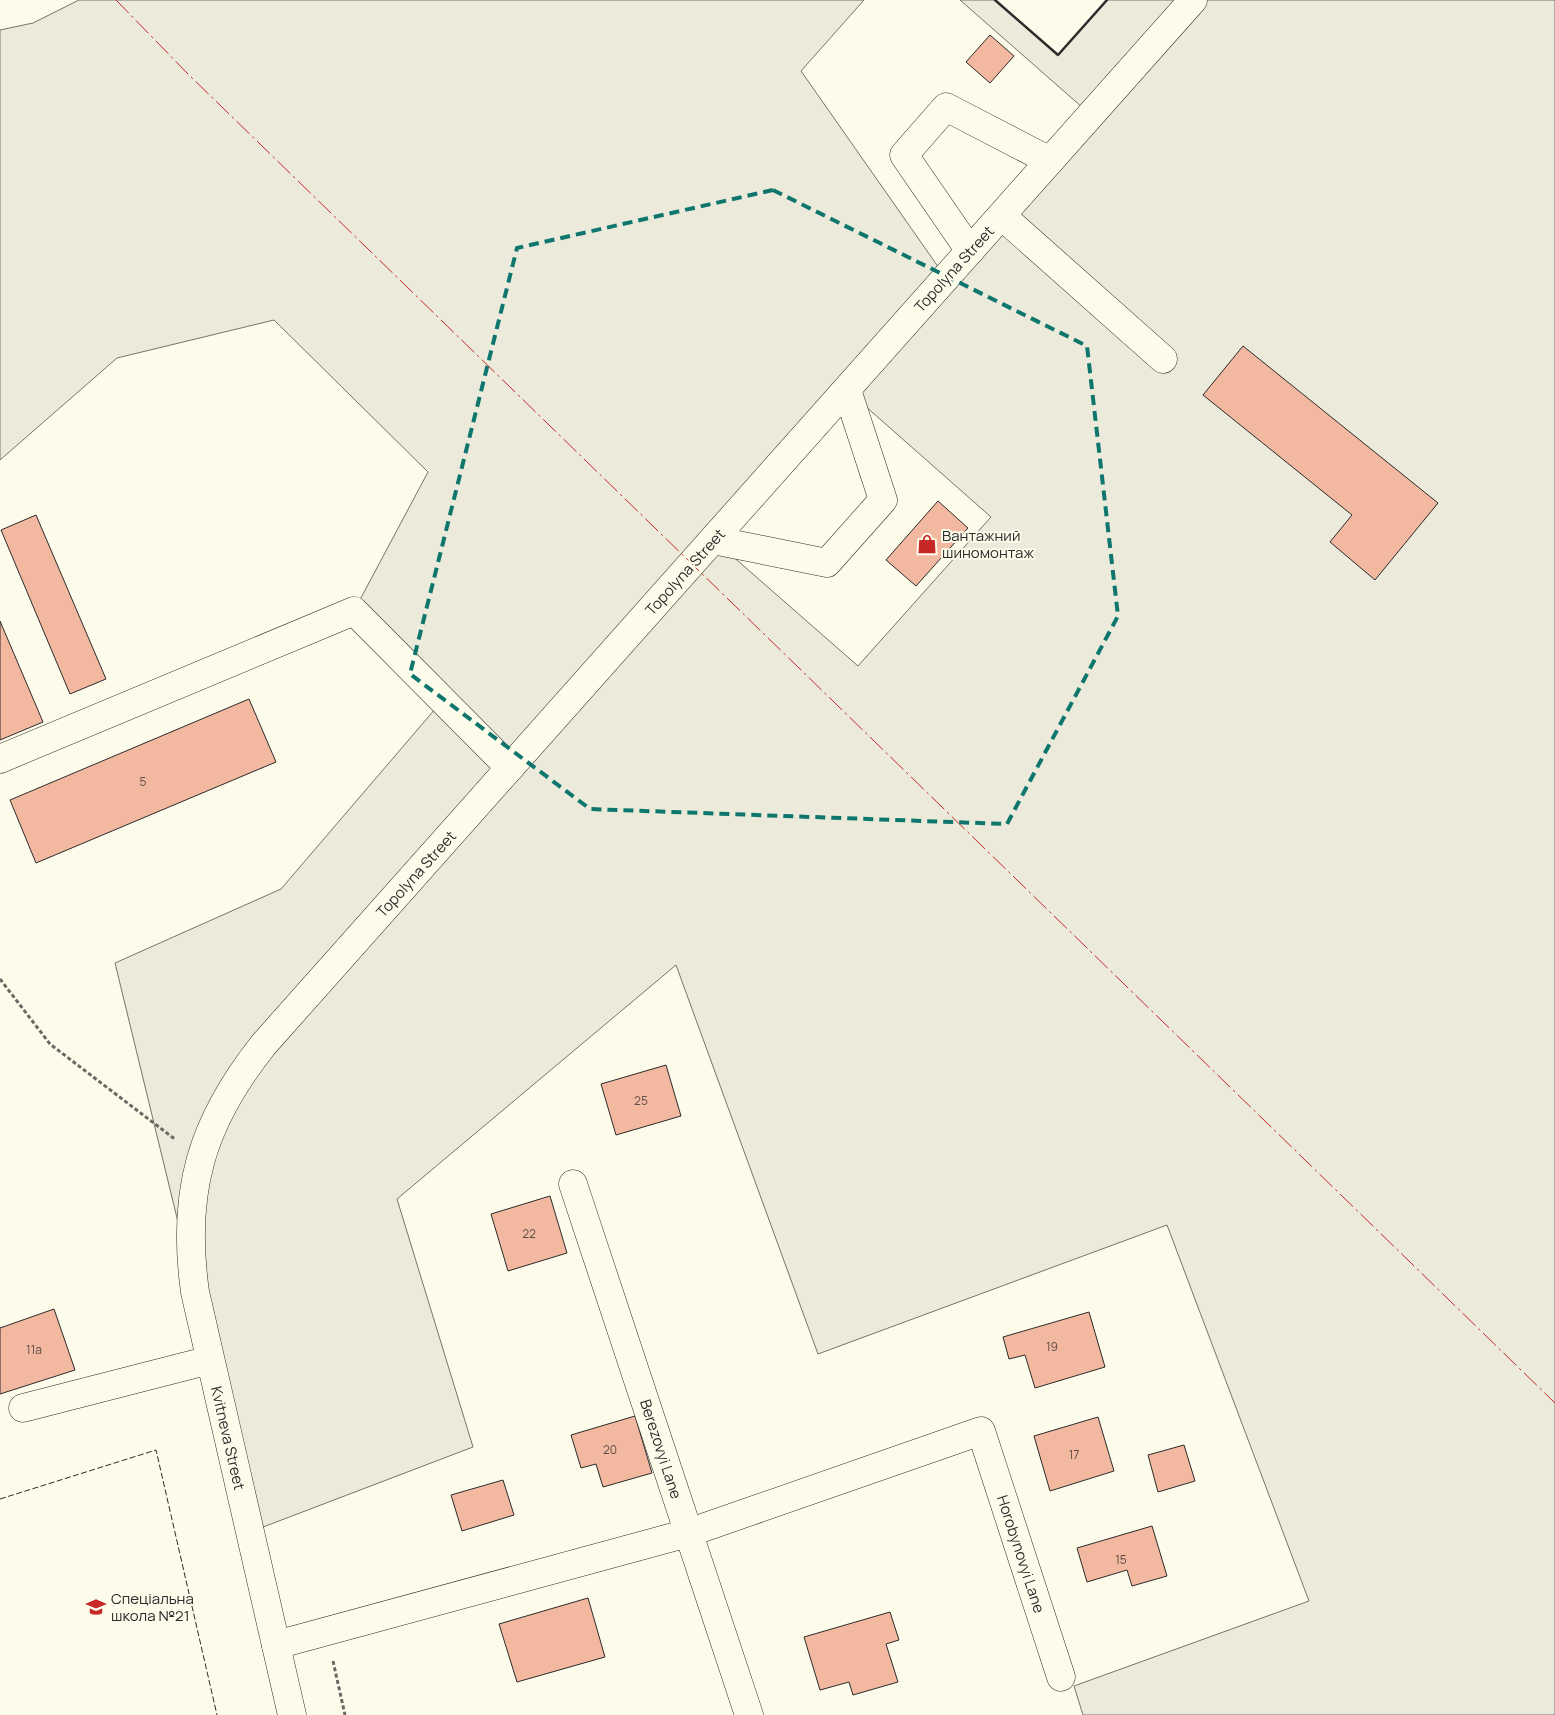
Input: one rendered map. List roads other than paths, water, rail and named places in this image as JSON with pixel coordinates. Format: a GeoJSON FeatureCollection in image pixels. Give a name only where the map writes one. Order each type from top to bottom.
{"type":"FeatureCollection","features":[{"type":"Feature","properties":{"kind":"main road","name":"Topolyna Street"},"geometry":{"type":"LineString","coordinates":[[201,1159],[212,1128],[226,1098],[248,1064],[1193,0]]}},
{"type":"Feature","properties":{"kind":"main road"},"geometry":{"type":"LineString","coordinates":[[970,251],[904,155],[946,106],[1050,161]]}},
{"type":"Feature","properties":{"kind":"main road"},"geometry":{"type":"LineString","coordinates":[[1002,216],[1163,359]]}},
{"type":"Feature","properties":{"kind":"main road"},"geometry":{"type":"LineString","coordinates":[[714,540],[827,563],[884,500],[847,390]]}},
{"type":"Feature","properties":{"kind":"main road"},"geometry":{"type":"LineString","coordinates":[[0,759],[354,611],[510,768]]}},
{"type":"Feature","properties":{"kind":"main road","name":"Kvitneva Street"},"geometry":{"type":"LineString","coordinates":[[201,1159],[193,1192],[190,1226],[190,1259],[195,1292],[292,1715]]}},
{"type":"Feature","properties":{"kind":"main road","name":"Berezovyi Lane"},"geometry":{"type":"LineString","coordinates":[[573,1184],[749,1715]]}},
{"type":"Feature","properties":{"kind":"main road"},"geometry":{"type":"LineString","coordinates":[[23,1408],[210,1360]]}},
{"type":"Feature","properties":{"kind":"main road","name":"Horobynovyi Lane"},"geometry":{"type":"LineString","coordinates":[[688,1533],[981,1432],[1061,1677]]}},
{"type":"Feature","properties":{"kind":"main road"},"geometry":{"type":"LineString","coordinates":[[276,1645],[688,1533]]}},
{"type":"Feature","properties":{"kind":"place","name":"Вантажний шиномонтаж"},"geometry":{"type":"Point","coordinates":[927,544]}},
{"type":"Feature","properties":{"kind":"place","name":"Спеціальна школа №21"},"geometry":{"type":"Point","coordinates":[96,1607]}}]}
